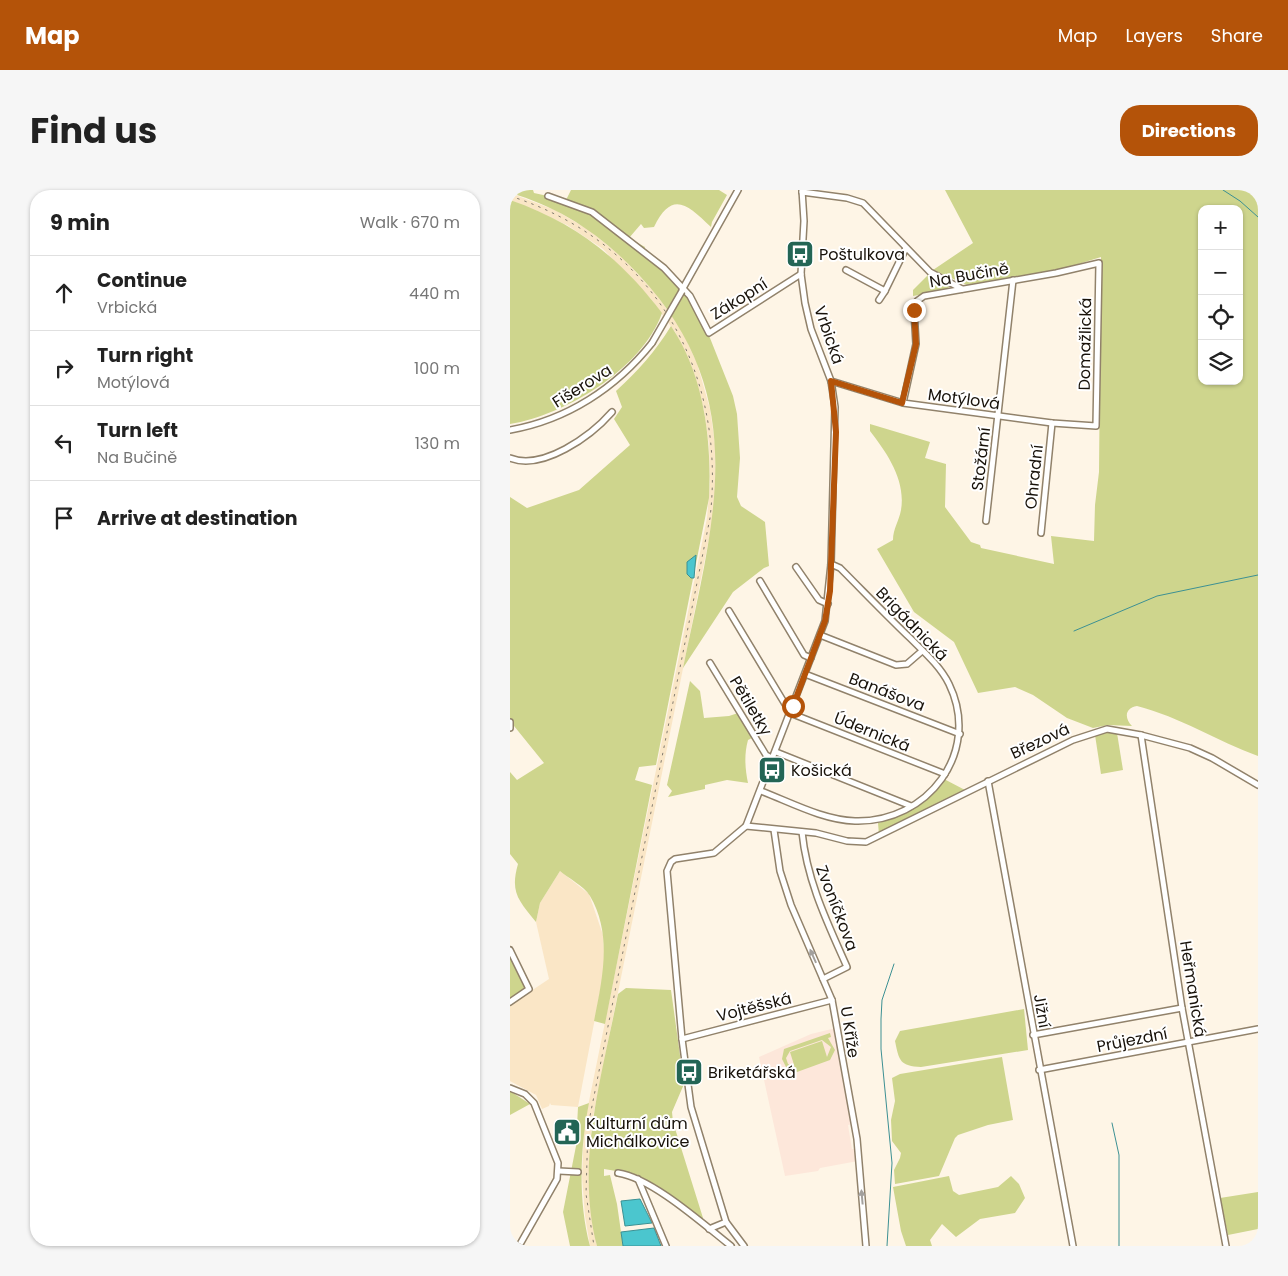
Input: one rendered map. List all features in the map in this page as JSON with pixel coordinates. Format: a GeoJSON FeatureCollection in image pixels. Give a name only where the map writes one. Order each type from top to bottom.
{"type":"FeatureCollection","features":[{"type":"Feature","properties":{"kind":"street","name":"Fišerova"},"geometry":{"type":"LineString","coordinates":[[510,430],[552,419],[592,398],[618,380],[652,343],[738,190]]}},
{"type":"Feature","properties":{"kind":"street"},"geometry":{"type":"LineString","coordinates":[[802,191],[847,198],[863,203],[930,272],[963,289]]}},
{"type":"Feature","properties":{"kind":"street","name":"Vrbická"},"geometry":{"type":"LineString","coordinates":[[682,1039],[667,871],[671,862],[675,859],[714,853],[746,826],[820,635],[828,604],[836,432],[831,381],[811,329],[801,274],[804,220],[802,191]]}},
{"type":"Feature","properties":{"kind":"street"},"geometry":{"type":"LineString","coordinates":[[548,196],[592,212],[664,268],[683,289]]}},
{"type":"Feature","properties":{"kind":"street"},"geometry":{"type":"LineString","coordinates":[[879,300],[906,248]]}},
{"type":"Feature","properties":{"kind":"street","name":"Na Bučině"},"geometry":{"type":"LineString","coordinates":[[902,403],[916,344],[914,310],[917,301],[924,296],[1098,262]]}},
{"type":"Feature","properties":{"kind":"street","name":"Domažlická"},"geometry":{"type":"LineString","coordinates":[[1096,426],[1098,262]]}},
{"type":"Feature","properties":{"kind":"street"},"geometry":{"type":"LineString","coordinates":[[846,270],[885,291]]}},
{"type":"Feature","properties":{"kind":"street","name":"Zákopní"},"geometry":{"type":"LineString","coordinates":[[683,289],[709,333],[801,274]]}},
{"type":"Feature","properties":{"kind":"street","name":"Stožární"},"geometry":{"type":"LineString","coordinates":[[986,521],[1013,280]]}},
{"type":"Feature","properties":{"kind":"street","name":"Motýlová"},"geometry":{"type":"LineString","coordinates":[[831,381],[902,403],[1052,423],[1096,426]]}},
{"type":"Feature","properties":{"kind":"street"},"geometry":{"type":"LineString","coordinates":[[510,458],[523,462],[533,462],[554,454],[603,422],[612,412]]}},
{"type":"Feature","properties":{"kind":"street","name":"Ohradní"},"geometry":{"type":"LineString","coordinates":[[1041,533],[1052,423]]}},
{"type":"Feature","properties":{"kind":"street","name":"Brigádnická"},"geometry":{"type":"LineString","coordinates":[[761,791],[824,815],[853,821],[889,816],[911,806],[931,791],[945,774],[955,756],[960,734],[959,713],[950,686],[939,668],[840,568],[831,564]]}},
{"type":"Feature","properties":{"kind":"street"},"geometry":{"type":"LineString","coordinates":[[796,567],[819,600],[828,604]]}},
{"type":"Feature","properties":{"kind":"street"},"geometry":{"type":"LineString","coordinates":[[760,580],[804,655],[811,658]]}},
{"type":"Feature","properties":{"kind":"street"},"geometry":{"type":"LineString","coordinates":[[729,611],[785,704],[793,706]]}},
{"type":"Feature","properties":{"kind":"street"},"geometry":{"type":"LineString","coordinates":[[820,635],[896,665],[907,664],[922,651]]}},
{"type":"Feature","properties":{"kind":"street","name":"Pětiletky"},"geometry":{"type":"LineString","coordinates":[[710,663],[766,755],[773,759]]}},
{"type":"Feature","properties":{"kind":"street","name":"Banášova"},"geometry":{"type":"LineString","coordinates":[[805,674],[960,734]]}},
{"type":"Feature","properties":{"kind":"street","name":"Údernická"},"geometry":{"type":"LineString","coordinates":[[790,713],[945,774]]}},
{"type":"Feature","properties":{"kind":"street"},"geometry":{"type":"LineString","coordinates":[[510,722],[510,728]]}},
{"type":"Feature","properties":{"kind":"street","name":"Březová"},"geometry":{"type":"LineString","coordinates":[[802,832],[857,843],[879,837],[988,781],[1084,735],[1107,729],[1141,735],[1190,748],[1212,758],[1258,785]]}},
{"type":"Feature","properties":{"kind":"street","name":"Heřmanická"},"geometry":{"type":"LineString","coordinates":[[1141,735],[1182,1008],[1226,1246]]}},
{"type":"Feature","properties":{"kind":"street"},"geometry":{"type":"LineString","coordinates":[[776,752],[911,806]]}},
{"type":"Feature","properties":{"kind":"street","name":"Jižní"},"geometry":{"type":"LineString","coordinates":[[988,781],[1039,1070],[1073,1246]]}},
{"type":"Feature","properties":{"kind":"street"},"geometry":{"type":"LineString","coordinates":[[746,826],[802,832]]}},
{"type":"Feature","properties":{"kind":"street","name":"U Kříže"},"geometry":{"type":"LineString","coordinates":[[774,830],[780,871],[791,905],[832,1000],[857,1139],[866,1246]]}},
{"type":"Feature","properties":{"kind":"street","name":"Zvoníčkova"},"geometry":{"type":"LineString","coordinates":[[802,832],[804,854],[814,891],[847,966],[823,979]]}},
{"type":"Feature","properties":{"kind":"street"},"geometry":{"type":"LineString","coordinates":[[510,950],[529,989],[510,1002]]}},
{"type":"Feature","properties":{"kind":"street","name":"Vojtěšská"},"geometry":{"type":"LineString","coordinates":[[682,1039],[832,1000]]}},
{"type":"Feature","properties":{"kind":"street","name":"Průjezdní"},"geometry":{"type":"LineString","coordinates":[[1033,1035],[1182,1008]]}},
{"type":"Feature","properties":{"kind":"street","name":"Průjezdní"},"geometry":{"type":"LineString","coordinates":[[1039,1070],[1258,1029]]}},
{"type":"Feature","properties":{"kind":"street"},"geometry":{"type":"LineString","coordinates":[[682,1039],[691,1107],[726,1222],[744,1246]]}},
{"type":"Feature","properties":{"kind":"street"},"geometry":{"type":"LineString","coordinates":[[510,1088],[525,1094],[534,1103],[556,1155],[559,1171],[557,1180],[519,1246]]}},
{"type":"Feature","properties":{"kind":"street"},"geometry":{"type":"LineString","coordinates":[[559,1171],[578,1172]]}},
{"type":"Feature","properties":{"kind":"street"},"geometry":{"type":"LineString","coordinates":[[618,1173],[638,1178],[731,1246]]}},
{"type":"Feature","properties":{"kind":"street"},"geometry":{"type":"LineString","coordinates":[[638,1178],[666,1246]]}},
{"type":"Feature","properties":{"kind":"street"},"geometry":{"type":"LineString","coordinates":[[709,1230],[726,1222]]}},
{"type":"Feature","properties":{"kind":"shaded area"},"geometry":{"type":"Polygon","coordinates":[[[510,193],[555,210],[589,230],[623,258],[656,294],[681,329],[697,363],[710,409],[715,444],[716,484],[713,519],[591,1127],[590,1193],[597,1246],[590,1246],[585,1216],[582,1177],[584,1126],[707,518],[710,484],[709,445],[704,410],[691,365],[675,332],[651,299],[603,249],[567,225],[510,200],[510,193]]]}},
{"type":"Feature","properties":{"kind":"shaded area"},"geometry":{"type":"Polygon","coordinates":[[[560,871],[589,894],[603,935],[605,966],[578,1107],[551,1105],[550,1103],[549,1106],[542,1109],[536,1095],[510,1081],[510,1005],[549,979],[536,922],[540,903],[560,871]]]}},
{"type":"Feature","properties":{"kind":"shaded area"},"geometry":{"type":"Polygon","coordinates":[[[836,1028],[853,1124],[848,1125],[852,1149],[857,1149],[858,1161],[820,1168],[818,1171],[785,1176],[759,1057],[811,1034],[836,1028]]]}},
{"type":"Feature","properties":{"kind":"green space"},"geometry":{"type":"Polygon","coordinates":[[[510,190],[533,190],[534,193],[566,200],[571,190],[719,190],[727,195],[711,227],[695,212],[680,204],[667,208],[654,227],[644,228],[641,224],[629,238],[645,247],[643,255],[662,268],[689,297],[710,338],[733,396],[737,414],[740,458],[737,497],[741,506],[765,522],[769,566],[733,592],[683,668],[705,562],[713,512],[715,463],[711,415],[699,368],[675,321],[626,261],[596,236],[564,215],[547,206],[510,193],[510,190]]]}},
{"type":"Feature","properties":{"kind":"green space"},"geometry":{"type":"Polygon","coordinates":[[[945,190],[1258,190],[1258,756],[1168,716],[1137,706],[1130,709],[1127,714],[1129,723],[1132,726],[1108,725],[1093,728],[1067,718],[1033,695],[1015,687],[978,693],[954,642],[914,612],[877,549],[893,540],[902,499],[901,488],[894,468],[883,448],[870,431],[870,424],[930,442],[925,458],[946,464],[945,507],[971,542],[980,545],[981,548],[1054,564],[1051,536],[1094,541],[1095,505],[1099,472],[1101,257],[1059,270],[967,285],[933,270],[973,243],[945,190]]]}},
{"type":"Feature","properties":{"kind":"green space"},"geometry":{"type":"Polygon","coordinates":[[[510,200],[556,220],[595,244],[630,275],[662,313],[652,333],[638,353],[599,386],[577,400],[554,411],[510,424],[510,200]]]}},
{"type":"Feature","properties":{"kind":"green space"},"geometry":{"type":"Polygon","coordinates":[[[929,274],[949,284],[948,290],[913,296],[913,290],[929,274]]]}},
{"type":"Feature","properties":{"kind":"green space"},"geometry":{"type":"Polygon","coordinates":[[[671,326],[691,365],[703,409],[709,454],[709,498],[656,765],[639,767],[635,780],[652,785],[605,1024],[594,1021],[604,958],[601,926],[590,896],[560,871],[540,903],[536,922],[524,908],[515,889],[518,864],[510,854],[510,772],[517,780],[544,763],[510,721],[510,497],[527,508],[579,490],[630,445],[614,419],[622,407],[616,391],[646,361],[671,326]]]}},
{"type":"Feature","properties":{"kind":"green space"},"geometry":{"type":"Polygon","coordinates":[[[690,681],[700,691],[704,718],[729,716],[738,713],[752,738],[748,740],[746,751],[748,783],[727,780],[705,785],[705,789],[668,797],[672,791],[667,785],[690,681]]]}},
{"type":"Feature","properties":{"kind":"green space"},"geometry":{"type":"Polygon","coordinates":[[[1104,732],[1117,733],[1123,770],[1101,774],[1095,735],[1104,732]]]}},
{"type":"Feature","properties":{"kind":"green space"},"geometry":{"type":"Polygon","coordinates":[[[944,779],[965,790],[879,835],[878,823],[898,816],[915,807],[944,779]]]}},
{"type":"Feature","properties":{"kind":"green space"},"geometry":{"type":"Polygon","coordinates":[[[510,955],[526,988],[510,998],[510,955]]]}},
{"type":"Feature","properties":{"kind":"green space"},"geometry":{"type":"Polygon","coordinates":[[[626,988],[671,990],[684,1084],[672,1112],[673,1122],[703,1218],[701,1221],[643,1178],[634,1174],[604,1169],[604,1176],[610,1175],[617,1204],[623,1246],[597,1246],[591,1215],[589,1183],[593,1120],[618,994],[626,988]]]}},
{"type":"Feature","properties":{"kind":"green space"},"geometry":{"type":"Polygon","coordinates":[[[1024,1009],[1028,1050],[921,1067],[905,1064],[899,1058],[895,1041],[900,1031],[1024,1009]]]}},
{"type":"Feature","properties":{"kind":"green space"},"geometry":{"type":"Polygon","coordinates":[[[830,1033],[831,1037],[828,1038],[835,1050],[830,1060],[797,1072],[786,1067],[782,1059],[784,1049],[830,1033]],[[822,1040],[790,1051],[786,1058],[788,1064],[795,1068],[790,1052],[822,1041],[827,1057],[831,1047],[822,1040]]]}},
{"type":"Feature","properties":{"kind":"green space"},"geometry":{"type":"Polygon","coordinates":[[[1002,1057],[1013,1120],[988,1125],[958,1135],[939,1176],[895,1184],[894,1170],[901,1153],[892,1141],[891,1120],[895,1101],[892,1078],[900,1074],[1002,1057]]]}},
{"type":"Feature","properties":{"kind":"green space"},"geometry":{"type":"Polygon","coordinates":[[[510,1091],[530,1104],[510,1115],[510,1091]]]}},
{"type":"Feature","properties":{"kind":"green space"},"geometry":{"type":"Polygon","coordinates":[[[589,1103],[582,1156],[582,1193],[590,1246],[570,1246],[563,1212],[576,1146],[578,1107],[589,1103]]]}},
{"type":"Feature","properties":{"kind":"green space"},"geometry":{"type":"Polygon","coordinates":[[[949,1176],[953,1191],[959,1195],[998,1187],[1011,1176],[1019,1184],[1025,1198],[1015,1213],[980,1219],[956,1237],[942,1224],[930,1240],[932,1246],[906,1246],[901,1231],[893,1187],[949,1176]]]}},
{"type":"Feature","properties":{"kind":"green space"},"geometry":{"type":"Polygon","coordinates":[[[1258,1192],[1258,1229],[1228,1235],[1220,1198],[1258,1192]]]}},
{"type":"Feature","properties":{"kind":"water"},"geometry":{"type":"Polygon","coordinates":[[[696,555],[694,578],[691,578],[687,574],[687,562],[696,555]]]}},
{"type":"Feature","properties":{"kind":"water"},"geometry":{"type":"Polygon","coordinates":[[[640,1199],[652,1223],[625,1226],[621,1201],[640,1199]]]}},
{"type":"Feature","properties":{"kind":"water"},"geometry":{"type":"Polygon","coordinates":[[[654,1228],[661,1246],[623,1246],[621,1232],[654,1228]]]}},
{"type":"Feature","properties":{"kind":"waterway"},"geometry":{"type":"LineString","coordinates":[[1223,190],[1240,201],[1258,217]]}},
{"type":"Feature","properties":{"kind":"waterway"},"geometry":{"type":"LineString","coordinates":[[1074,631],[1157,596],[1258,575]]}},
{"type":"Feature","properties":{"kind":"waterway"},"geometry":{"type":"LineString","coordinates":[[887,1246],[892,1163],[881,1049],[881,1019],[882,1000],[894,964]]}},
{"type":"Feature","properties":{"kind":"waterway"},"geometry":{"type":"LineString","coordinates":[[1112,1123],[1119,1155],[1119,1246]]}},
{"type":"Feature","properties":{"kind":"railway"},"geometry":{"type":"LineString","coordinates":[[510,196],[561,217],[604,245],[641,280],[670,320],[692,364],[706,413],[712,464],[710,518],[588,1126],[586,1194],[594,1246]]}},
{"type":"Feature","properties":{"kind":"place","name":"Poštulkova"},"geometry":{"type":"Point","coordinates":[800,254]}},
{"type":"Feature","properties":{"kind":"place","name":"Košická"},"geometry":{"type":"Point","coordinates":[772,770]}},
{"type":"Feature","properties":{"kind":"place","name":"Briketářská"},"geometry":{"type":"Point","coordinates":[689,1072]}},
{"type":"Feature","properties":{"kind":"place","name":"Kulturní dům Michálkovice"},"geometry":{"type":"Point","coordinates":[567,1132]}},
{"type":"Feature","properties":{"kind":"route"},"geometry":{"type":"LineString","coordinates":[[793,706],[825,621],[830,591],[836,432],[831,381],[902,403],[916,344],[914,310]]}}]}
